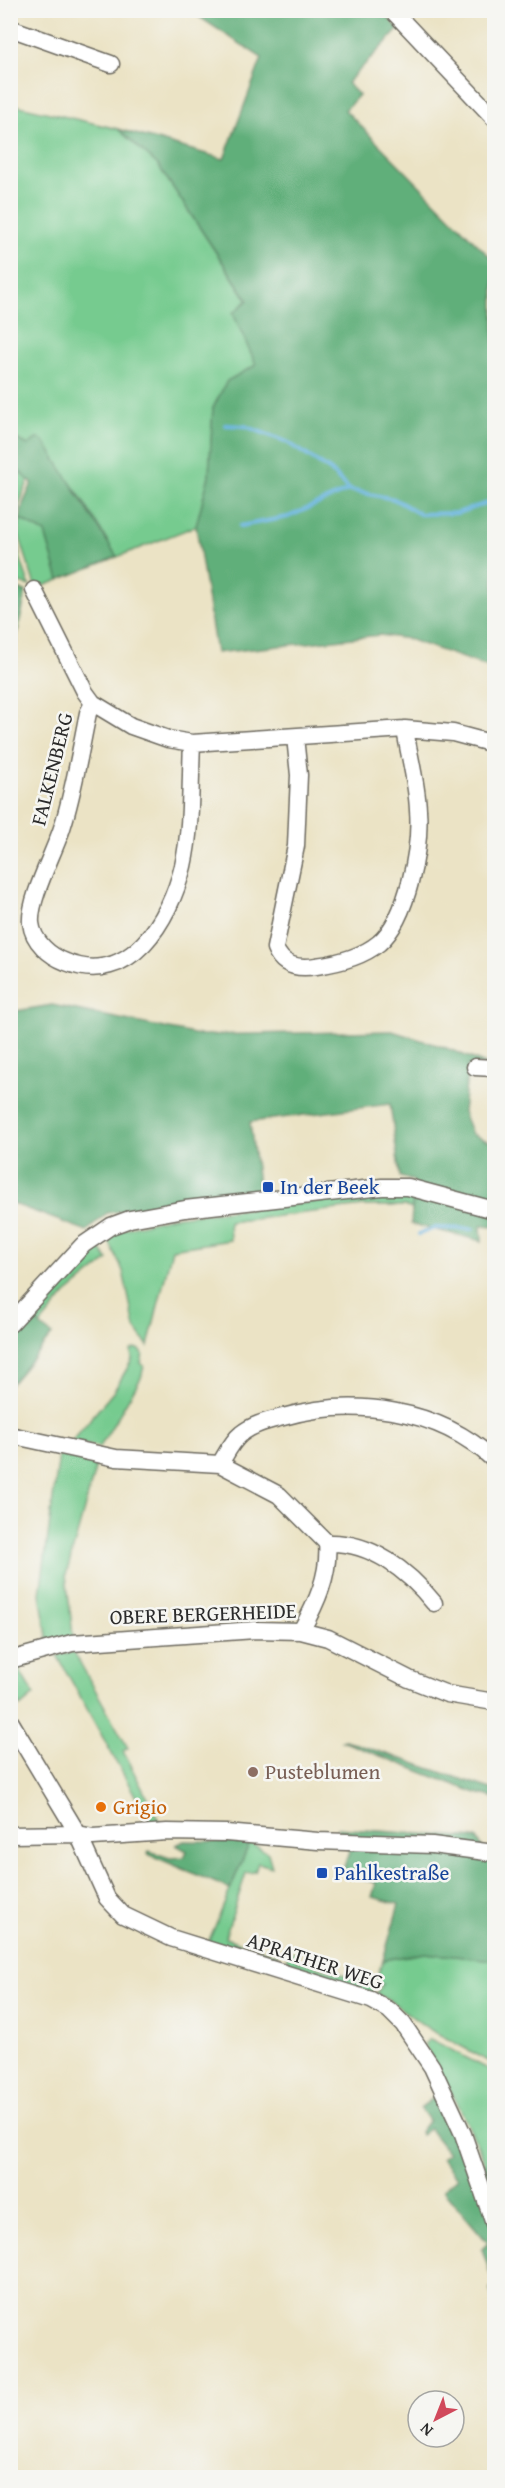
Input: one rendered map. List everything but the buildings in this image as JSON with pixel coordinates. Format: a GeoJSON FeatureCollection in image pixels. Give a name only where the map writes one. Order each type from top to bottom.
{"type":"FeatureCollection","features":[{"type":"Feature","properties":{"kind":"street"},"geometry":{"type":"LineString","coordinates":[[393,10],[495,118]]}},
{"type":"Feature","properties":{"kind":"street"},"geometry":{"type":"LineString","coordinates":[[10,28],[111,63]]}},
{"type":"Feature","properties":{"kind":"street","name":"FALKENBERG"},"geometry":{"type":"LineString","coordinates":[[34,590],[81,684],[93,703],[106,713],[144,732],[192,743],[405,729],[453,733],[495,744]]}},
{"type":"Feature","properties":{"kind":"street","name":"FALKENBERG"},"geometry":{"type":"LineString","coordinates":[[93,703],[88,713],[62,828],[31,918],[38,941],[65,962],[93,969],[106,968],[122,962],[142,944],[167,910],[183,865],[192,743]]}},
{"type":"Feature","properties":{"kind":"street"},"geometry":{"type":"LineString","coordinates":[[294,737],[299,775],[297,835],[290,882],[275,937],[275,948],[278,957],[284,962],[307,968],[339,962],[371,949],[388,933],[405,896],[414,870],[418,839],[418,811],[405,729]]}},
{"type":"Feature","properties":{"kind":"street"},"geometry":{"type":"LineString","coordinates":[[475,1067],[495,1068]]}},
{"type":"Feature","properties":{"kind":"street"},"geometry":{"type":"LineString","coordinates":[[10,1324],[83,1245],[111,1226],[130,1219],[196,1208],[382,1186],[408,1187],[495,1209]]}},
{"type":"Feature","properties":{"kind":"street"},"geometry":{"type":"LineString","coordinates":[[220,1464],[239,1435],[255,1425],[298,1413],[336,1407],[375,1408],[425,1420],[457,1432],[476,1443],[495,1460]]}},
{"type":"Feature","properties":{"kind":"street"},"geometry":{"type":"LineString","coordinates":[[10,1435],[116,1458],[220,1464],[279,1495],[327,1543],[326,1568],[322,1585],[301,1631]]}},
{"type":"Feature","properties":{"kind":"street"},"geometry":{"type":"LineString","coordinates":[[327,1543],[341,1542],[375,1553],[419,1585],[434,1603]]}},
{"type":"Feature","properties":{"kind":"street","name":"OBERE BERGERHEIDE"},"geometry":{"type":"LineString","coordinates":[[10,1659],[72,1643],[255,1630],[301,1631],[328,1638],[409,1679],[447,1694],[495,1702]]}},
{"type":"Feature","properties":{"kind":"street"},"geometry":{"type":"LineString","coordinates":[[10,1721],[78,1834]]}},
{"type":"Feature","properties":{"kind":"street"},"geometry":{"type":"LineString","coordinates":[[10,1835],[78,1834],[93,1837],[167,1832],[226,1833],[318,1841],[432,1845],[495,1853]]}},
{"type":"Feature","properties":{"kind":"street","name":"APRATHER WEG"},"geometry":{"type":"LineString","coordinates":[[78,1834],[107,1898],[115,1908],[134,1922],[171,1938],[371,2000],[389,2010],[408,2032],[432,2067],[463,2134],[495,2224]]}},
{"type":"Feature","properties":{"kind":"green space"},"geometry":{"type":"Polygon","coordinates":[[[190,11],[382,11],[399,29],[347,83],[359,95],[345,110],[494,261],[494,669],[408,639],[380,635],[216,653],[196,526],[209,476],[213,408],[227,381],[256,365],[233,313],[248,300],[158,165],[118,129],[224,159],[262,58],[190,11]]]}},
{"type":"Feature","properties":{"kind":"green space"},"geometry":{"type":"Polygon","coordinates":[[[11,104],[118,129],[158,165],[248,301],[233,313],[256,365],[227,381],[213,408],[209,476],[196,526],[117,557],[82,499],[38,438],[28,445],[11,436],[11,104]]]}},
{"type":"Feature","properties":{"kind":"green space"},"geometry":{"type":"Polygon","coordinates":[[[10,436],[28,445],[38,438],[44,441],[117,557],[59,580],[45,533],[20,519],[23,504],[32,483],[11,464],[10,436]]]}},
{"type":"Feature","properties":{"kind":"green space"},"geometry":{"type":"Polygon","coordinates":[[[10,464],[29,480],[18,509],[16,533],[20,557],[30,586],[11,581],[10,464]]]}},
{"type":"Feature","properties":{"kind":"green space"},"geometry":{"type":"Polygon","coordinates":[[[20,519],[45,533],[59,580],[36,589],[19,535],[20,519]]]}},
{"type":"Feature","properties":{"kind":"green space"},"geometry":{"type":"Polygon","coordinates":[[[11,588],[26,591],[11,667],[11,588]]]}},
{"type":"Feature","properties":{"kind":"green space"},"geometry":{"type":"Polygon","coordinates":[[[52,1005],[199,1035],[392,1031],[444,1047],[488,1065],[468,1065],[463,1112],[472,1134],[494,1144],[494,1227],[481,1226],[482,1241],[411,1224],[414,1181],[400,1177],[390,1104],[250,1122],[259,1192],[107,1213],[87,1231],[11,1203],[10,1012],[52,1005]]]}},
{"type":"Feature","properties":{"kind":"green space"},"geometry":{"type":"Polygon","coordinates":[[[412,1191],[412,1209],[405,1206],[364,1206],[229,1222],[230,1240],[172,1249],[148,1346],[135,1328],[123,1271],[108,1239],[116,1231],[171,1217],[412,1191]]]}},
{"type":"Feature","properties":{"kind":"green space"},"geometry":{"type":"Polygon","coordinates":[[[97,1245],[108,1260],[66,1294],[40,1325],[32,1319],[11,1344],[11,1332],[82,1254],[97,1245]]]}},
{"type":"Feature","properties":{"kind":"green space"},"geometry":{"type":"Polygon","coordinates":[[[33,1319],[52,1335],[11,1384],[11,1344],[33,1319]]]}},
{"type":"Feature","properties":{"kind":"green space"},"geometry":{"type":"Polygon","coordinates":[[[139,1349],[143,1354],[141,1363],[144,1366],[141,1378],[100,1447],[71,1442],[114,1391],[132,1360],[131,1351],[139,1349]]]}},
{"type":"Feature","properties":{"kind":"green space"},"geometry":{"type":"Polygon","coordinates":[[[59,1455],[97,1462],[66,1575],[73,1636],[48,1641],[40,1594],[59,1455]]]}},
{"type":"Feature","properties":{"kind":"green space"},"geometry":{"type":"Polygon","coordinates":[[[74,1652],[128,1748],[123,1751],[161,1825],[152,1826],[57,1655],[74,1652]]]}},
{"type":"Feature","properties":{"kind":"green space"},"geometry":{"type":"Polygon","coordinates":[[[18,1668],[34,1695],[20,1707],[11,1683],[18,1668]]]}},
{"type":"Feature","properties":{"kind":"green space"},"geometry":{"type":"Polygon","coordinates":[[[345,1740],[494,1790],[494,1798],[342,1741],[345,1740]]]}},
{"type":"Feature","properties":{"kind":"green space"},"geometry":{"type":"Polygon","coordinates":[[[337,1828],[477,1838],[488,1858],[494,1859],[494,1960],[425,1953],[383,1960],[399,1904],[372,1897],[376,1883],[342,1873],[349,1852],[337,1828]]]}},
{"type":"Feature","properties":{"kind":"green space"},"geometry":{"type":"Polygon","coordinates":[[[184,1841],[250,1842],[230,1889],[148,1854],[149,1851],[170,1858],[184,1857],[187,1851],[176,1845],[184,1841]]]}},
{"type":"Feature","properties":{"kind":"green space"},"geometry":{"type":"Polygon","coordinates":[[[250,1842],[268,1853],[272,1867],[258,1863],[255,1872],[246,1873],[225,1938],[278,1955],[271,1961],[208,1943],[250,1842]]]}},
{"type":"Feature","properties":{"kind":"green space"},"geometry":{"type":"Polygon","coordinates":[[[299,1951],[296,1960],[374,1984],[383,1960],[425,1953],[494,1960],[494,2064],[429,2029],[389,2000],[376,1994],[383,1984],[375,1984],[371,1993],[289,1966],[287,1957],[290,1953],[299,1951]]]}},
{"type":"Feature","properties":{"kind":"green space"},"geometry":{"type":"Polygon","coordinates":[[[430,2039],[494,2072],[494,2181],[460,2108],[424,2044],[430,2039]]]}},
{"type":"Feature","properties":{"kind":"green space"},"geometry":{"type":"Polygon","coordinates":[[[436,2096],[452,2127],[467,2167],[486,2163],[494,2181],[494,2303],[490,2289],[493,2282],[482,2249],[488,2243],[443,2190],[457,2178],[441,2158],[448,2153],[429,2129],[421,2135],[420,2132],[429,2120],[420,2108],[436,2096]]]}},
{"type":"Feature","properties":{"kind":"waterway"},"geometry":{"type":"LineString","coordinates":[[225,425],[245,426],[287,442],[331,471],[349,490],[394,499],[420,514],[457,513],[494,501]]}},
{"type":"Feature","properties":{"kind":"waterway"},"geometry":{"type":"LineString","coordinates":[[240,526],[288,517],[349,490]]}},
{"type":"Feature","properties":{"kind":"waterway"},"geometry":{"type":"LineString","coordinates":[[419,1234],[435,1228],[473,1229]]}},
{"type":"Feature","properties":{"kind":"place","name":"In der Beek"},"geometry":{"type":"Point","coordinates":[268,1187]}},
{"type":"Feature","properties":{"kind":"place","name":"Pusteblumen"},"geometry":{"type":"Point","coordinates":[253,1772]}},
{"type":"Feature","properties":{"kind":"place","name":"Grigio"},"geometry":{"type":"Point","coordinates":[101,1807]}},
{"type":"Feature","properties":{"kind":"place","name":"Pahlkestraße"},"geometry":{"type":"Point","coordinates":[322,1873]}}]}
